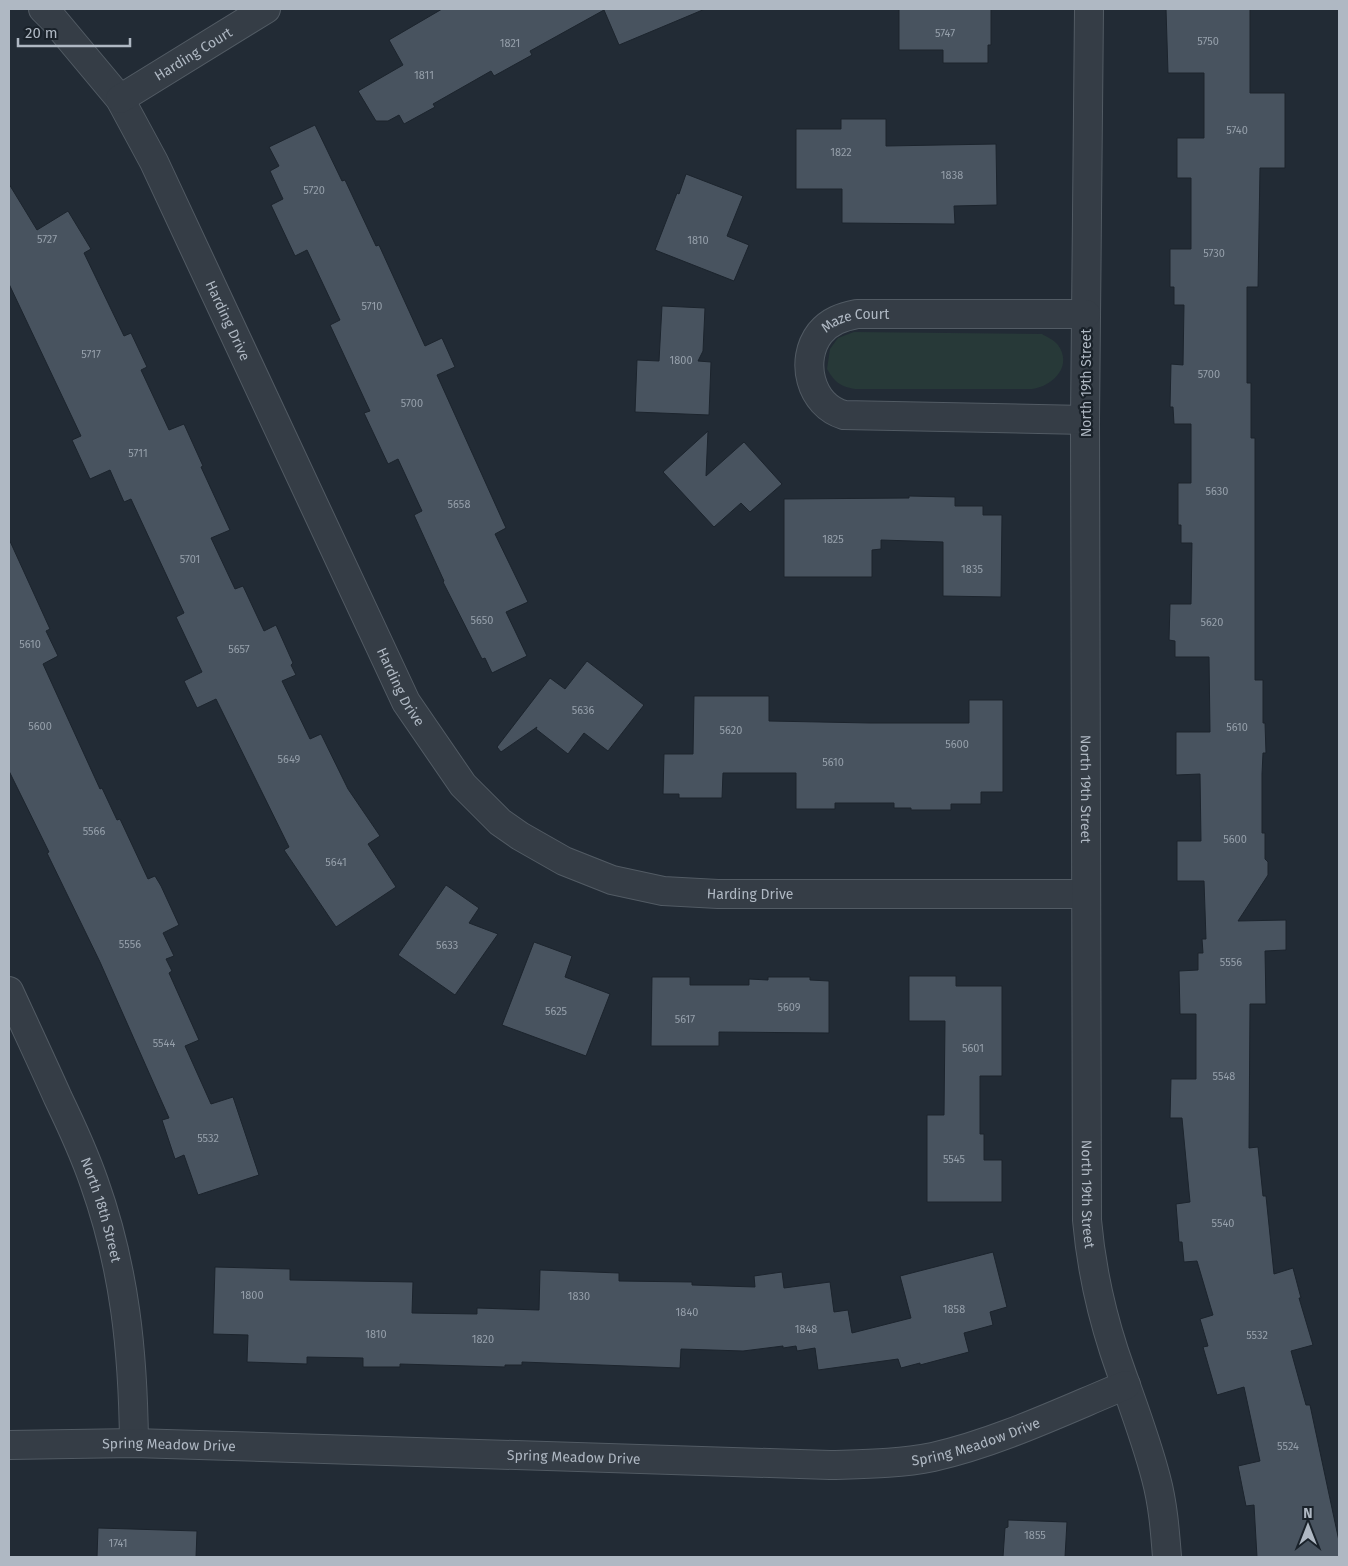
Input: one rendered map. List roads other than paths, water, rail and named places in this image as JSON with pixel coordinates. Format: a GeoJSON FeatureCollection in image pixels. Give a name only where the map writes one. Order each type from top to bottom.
{"type":"FeatureCollection","features":[{"type":"Feature","properties":{"kind":"street","name":"Harding Drive"},"geometry":{"type":"LineString","coordinates":[[43,9],[120,100],[154,162],[406,702],[462,785],[500,822],[520,836],[564,861],[612,880],[663,891],[718,894],[1086,894]]}},
{"type":"Feature","properties":{"kind":"street","name":"Harding Court"},"geometry":{"type":"LineString","coordinates":[[120,100],[266,9]]}},
{"type":"Feature","properties":{"kind":"street","name":"North 19th Street"},"geometry":{"type":"LineString","coordinates":[[1089,9],[1086,314],[1087,1220],[1090,1253],[1102,1308],[1157,1480],[1165,1525],[1167,1557]]}},
{"type":"Feature","properties":{"kind":"street","name":"Maze Court"},"geometry":{"type":"LineString","coordinates":[[1086,314],[857,314],[837,319],[821,332],[812,348],[810,364],[812,379],[818,397],[828,409],[844,416],[1086,420]]}},
{"type":"Feature","properties":{"kind":"street","name":"North 18th Street"},"geometry":{"type":"LineString","coordinates":[[9,991],[69,1121],[94,1181],[118,1262],[130,1342],[134,1443]]}},
{"type":"Feature","properties":{"kind":"street","name":"Spring Meadow Drive"},"geometry":{"type":"LineString","coordinates":[[9,1445],[134,1443],[820,1465],[881,1464],[931,1457],[962,1450],[992,1440],[1126,1385]]}}]}
